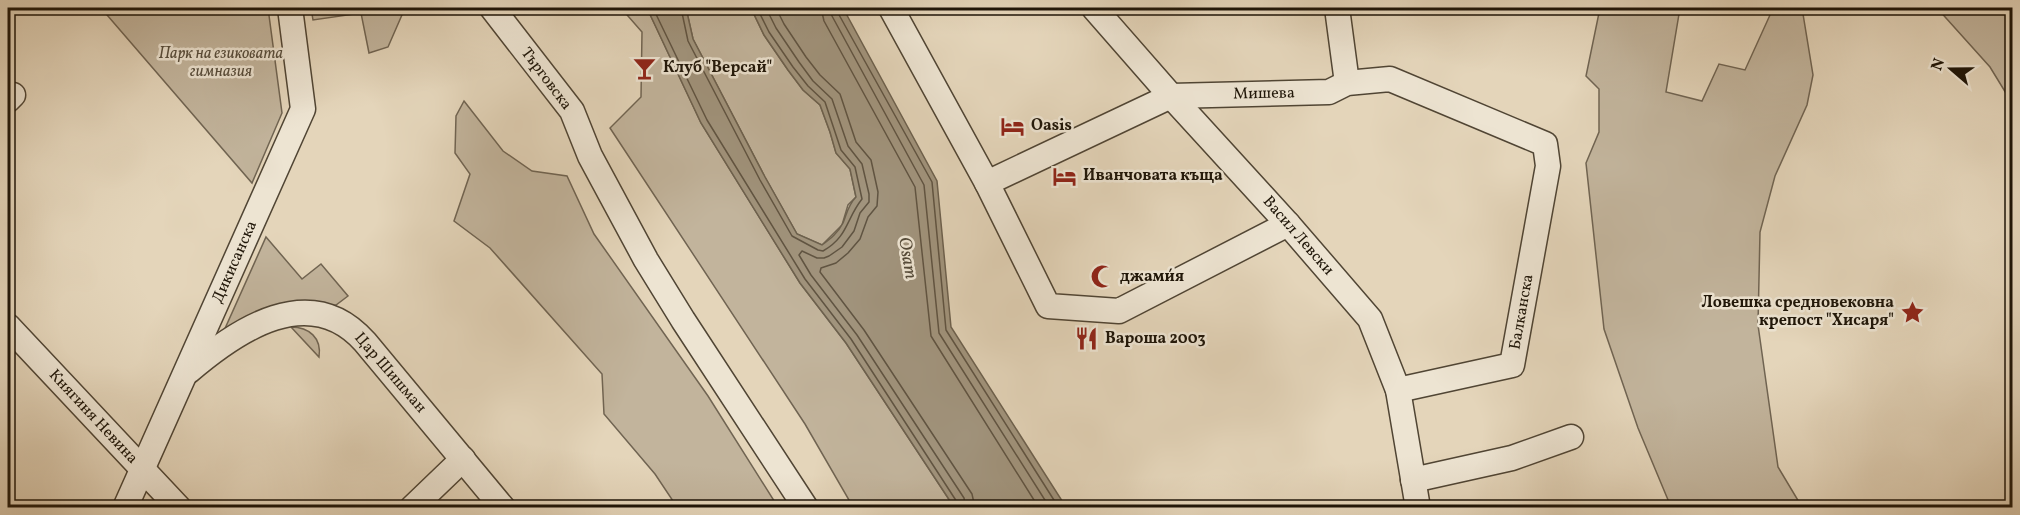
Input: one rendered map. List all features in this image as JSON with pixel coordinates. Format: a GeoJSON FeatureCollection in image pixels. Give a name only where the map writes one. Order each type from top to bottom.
{"type":"FeatureCollection","features":[{"type":"Feature","properties":{"kind":"street","name":"Дикисанска"},"geometry":{"type":"LineString","coordinates":[[125,507],[303,109],[290,8]]}},
{"type":"Feature","properties":{"kind":"street","name":"Търговска"},"geometry":{"type":"LineString","coordinates":[[492,8],[572,111],[590,156],[658,280],[806,507]]}},
{"type":"Feature","properties":{"kind":"street","name":"Васил Левски"},"geometry":{"type":"LineString","coordinates":[[1094,8],[1370,319],[1398,390],[1418,507]]}},
{"type":"Feature","properties":{"kind":"street"},"geometry":{"type":"LineString","coordinates":[[1337,8],[1347,83]]}},
{"type":"Feature","properties":{"kind":"street"},"geometry":{"type":"LineString","coordinates":[[896,10],[987,183],[1048,306],[1119,311],[1288,224]]}},
{"type":"Feature","properties":{"kind":"street","name":"Мишева"},"geometry":{"type":"LineString","coordinates":[[987,183],[1171,96],[1329,92],[1347,83],[1390,79],[1545,144]]}},
{"type":"Feature","properties":{"kind":"street","name":"Балканска"},"geometry":{"type":"LineString","coordinates":[[1398,390],[1512,365],[1548,166],[1545,144]]}},
{"type":"Feature","properties":{"kind":"street","name":"Цар Шишман"},"geometry":{"type":"LineString","coordinates":[[185,375],[226,342],[262,322],[295,313],[326,316],[343,323],[357,332],[503,507]]}},
{"type":"Feature","properties":{"kind":"street","name":"Княгиня Невина"},"geometry":{"type":"LineString","coordinates":[[8,326],[179,507]]}},
{"type":"Feature","properties":{"kind":"street"},"geometry":{"type":"LineString","coordinates":[[1413,480],[1512,458],[1571,437]]}},
{"type":"Feature","properties":{"kind":"street"},"geometry":{"type":"LineString","coordinates":[[412,507],[463,459]]}},
{"type":"Feature","properties":{"kind":"green space","name":"Парк на езиковата гимназия"},"geometry":{"type":"Polygon","coordinates":[[[101,8],[268,8],[282,113],[252,183],[101,8]]]}},
{"type":"Feature","properties":{"kind":"green space"},"geometry":{"type":"Polygon","coordinates":[[[311,8],[405,8],[388,47],[369,53],[361,13],[313,20],[311,8]]]}},
{"type":"Feature","properties":{"kind":"green space"},"geometry":{"type":"Polygon","coordinates":[[[621,8],[647,8],[701,123],[800,283],[846,343],[954,507],[853,507],[805,424],[610,128],[641,97],[642,32],[621,8]]]}},
{"type":"Feature","properties":{"kind":"green space"},"geometry":{"type":"Polygon","coordinates":[[[686,8],[751,8],[764,35],[788,70],[803,90],[820,105],[836,153],[850,169],[856,197],[848,205],[842,225],[822,245],[797,234],[693,39],[686,8]]]}},
{"type":"Feature","properties":{"kind":"green space"},"geometry":{"type":"Polygon","coordinates":[[[1600,8],[1680,8],[1666,92],[1702,101],[1719,64],[1745,70],[1770,15],[1769,8],[1802,8],[1813,75],[1807,105],[1775,176],[1760,232],[1758,325],[1778,467],[1802,507],[1671,507],[1638,428],[1604,329],[1586,163],[1599,132],[1599,89],[1586,76],[1600,8]]]}},
{"type":"Feature","properties":{"kind":"green space"},"geometry":{"type":"Polygon","coordinates":[[[1937,8],[2012,8],[2012,103],[1990,67],[1937,8]]]}},
{"type":"Feature","properties":{"kind":"green space"},"geometry":{"type":"Polygon","coordinates":[[[464,101],[503,151],[532,171],[567,176],[594,234],[708,396],[778,507],[677,507],[655,474],[604,414],[602,374],[490,248],[454,221],[470,174],[455,153],[456,116],[464,101]]]}},
{"type":"Feature","properties":{"kind":"green space"},"geometry":{"type":"Polygon","coordinates":[[[266,237],[302,279],[321,264],[348,296],[336,305],[223,333],[266,237]]]}},
{"type":"Feature","properties":{"kind":"green space"},"geometry":{"type":"Polygon","coordinates":[[[291,327],[309,331],[313,335],[318,344],[319,357],[291,327]]]}},
{"type":"Feature","properties":{"kind":"water","name":"Osam"},"geometry":{"type":"Polygon","coordinates":[[[647,8],[686,8],[693,39],[797,234],[822,245],[839,230],[849,206],[856,197],[850,169],[836,153],[820,105],[803,90],[788,70],[764,35],[751,8],[843,8],[937,181],[951,327],[1066,507],[954,507],[846,343],[800,283],[701,123],[647,8]]]}},
{"type":"Feature","properties":{"kind":"place","name":"Клуб \"Версай\""},"geometry":{"type":"Point","coordinates":[645,68]}},
{"type":"Feature","properties":{"kind":"place","name":"Oasis"},"geometry":{"type":"Point","coordinates":[1013,126]}},
{"type":"Feature","properties":{"kind":"place","name":"Иванчовата къща"},"geometry":{"type":"Point","coordinates":[1065,176]}},
{"type":"Feature","properties":{"kind":"place","name":"джами́я"},"geometry":{"type":"Point","coordinates":[1102,277]}},
{"type":"Feature","properties":{"kind":"place","name":"Ловешка средновековна крепост \"Хисаря\""},"geometry":{"type":"Point","coordinates":[1912,312]}},
{"type":"Feature","properties":{"kind":"place","name":"Вароша 2003"},"geometry":{"type":"Point","coordinates":[1087,339]}}]}
